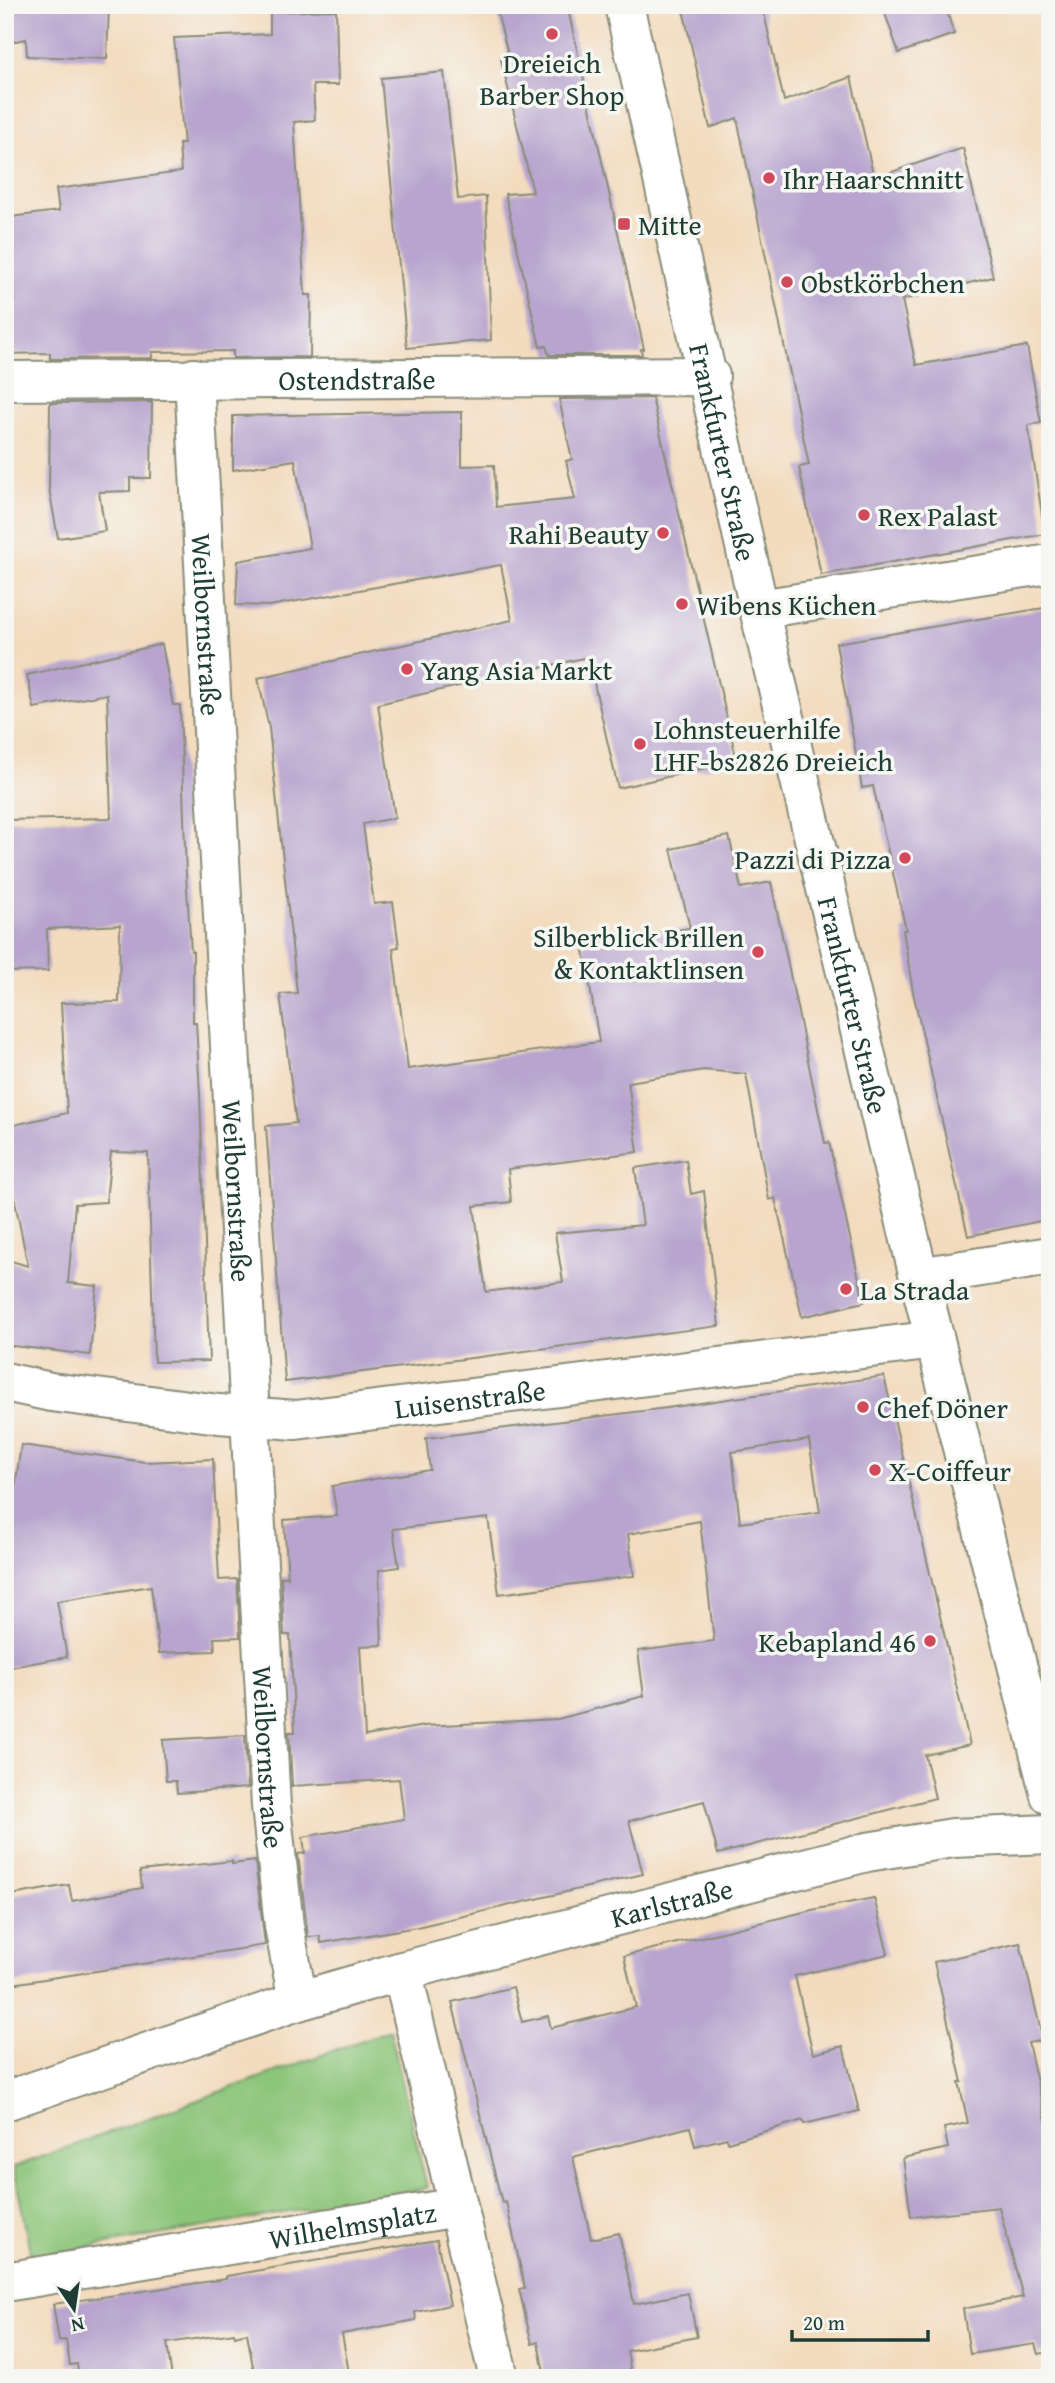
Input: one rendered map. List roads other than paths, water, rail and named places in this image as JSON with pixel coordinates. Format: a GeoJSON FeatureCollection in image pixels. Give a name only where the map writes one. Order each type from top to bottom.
{"type":"FeatureCollection","features":[{"type":"Feature","properties":{"kind":"street","name":"Frankfurter Straße"},"geometry":{"type":"LineString","coordinates":[[624,5],[710,376],[760,609],[919,1276],[1050,1795]]}},
{"type":"Feature","properties":{"kind":"street","name":"Ostendstraße"},"geometry":{"type":"LineString","coordinates":[[5,382],[194,378],[710,376]]}},
{"type":"Feature","properties":{"kind":"street","name":"Weilbornstraße"},"geometry":{"type":"LineString","coordinates":[[194,378],[276,1866],[298,2001]]}},
{"type":"Feature","properties":{"kind":"street"},"geometry":{"type":"LineString","coordinates":[[760,609],[1050,564]]}},
{"type":"Feature","properties":{"kind":"street"},"geometry":{"type":"LineString","coordinates":[[919,1276],[1050,1256]]}},
{"type":"Feature","properties":{"kind":"street","name":"Luisenstraße"},"geometry":{"type":"LineString","coordinates":[[5,1382],[51,1392],[296,1420],[935,1339]]}},
{"type":"Feature","properties":{"kind":"street","name":"Karlstraße"},"geometry":{"type":"LineString","coordinates":[[298,2001],[402,1971],[867,1852],[953,1838],[1050,1834]]}},
{"type":"Feature","properties":{"kind":"street","name":"Wilhelmsplatz"},"geometry":{"type":"LineString","coordinates":[[5,2282],[458,2207],[402,1971]]}},
{"type":"Feature","properties":{"kind":"street"},"geometry":{"type":"LineString","coordinates":[[5,2101],[298,2001]]}},
{"type":"Feature","properties":{"kind":"street"},"geometry":{"type":"LineString","coordinates":[[458,2207],[499,2378]]}},
{"type":"Feature","properties":{"kind":"place","name":"Dreieich Barber Shop"},"geometry":{"type":"Point","coordinates":[552,34]}},
{"type":"Feature","properties":{"kind":"place","name":"Ihr Haarschnitt"},"geometry":{"type":"Point","coordinates":[769,178]}},
{"type":"Feature","properties":{"kind":"place","name":"Mitte"},"geometry":{"type":"Point","coordinates":[624,224]}},
{"type":"Feature","properties":{"kind":"place","name":"Obstkörbchen"},"geometry":{"type":"Point","coordinates":[787,282]}},
{"type":"Feature","properties":{"kind":"place","name":"Rex Palast"},"geometry":{"type":"Point","coordinates":[864,515]}},
{"type":"Feature","properties":{"kind":"place","name":"Rahi Beauty"},"geometry":{"type":"Point","coordinates":[663,533]}},
{"type":"Feature","properties":{"kind":"place","name":"Wibens Küchen"},"geometry":{"type":"Point","coordinates":[682,604]}},
{"type":"Feature","properties":{"kind":"place","name":"Yang Asia Markt"},"geometry":{"type":"Point","coordinates":[407,669]}},
{"type":"Feature","properties":{"kind":"place","name":"Lohnsteuerhilfe LHF-bs2826 Dreieich"},"geometry":{"type":"Point","coordinates":[640,744]}},
{"type":"Feature","properties":{"kind":"place","name":"Pazzi di Pizza"},"geometry":{"type":"Point","coordinates":[905,858]}},
{"type":"Feature","properties":{"kind":"place","name":"Silberblick Brillen & Kontaktlinsen"},"geometry":{"type":"Point","coordinates":[758,952]}},
{"type":"Feature","properties":{"kind":"place","name":"La Strada"},"geometry":{"type":"Point","coordinates":[846,1289]}},
{"type":"Feature","properties":{"kind":"place","name":"Chef Döner"},"geometry":{"type":"Point","coordinates":[863,1407]}},
{"type":"Feature","properties":{"kind":"place","name":"X-Coiffeur"},"geometry":{"type":"Point","coordinates":[875,1470]}},
{"type":"Feature","properties":{"kind":"place","name":"Kebapland 46"},"geometry":{"type":"Point","coordinates":[930,1641]}}]}
